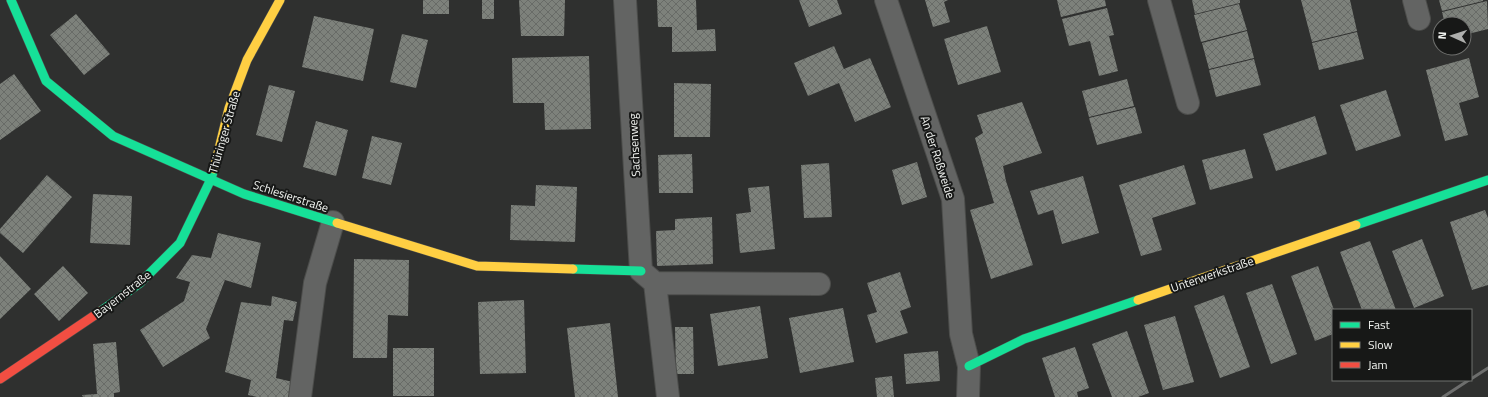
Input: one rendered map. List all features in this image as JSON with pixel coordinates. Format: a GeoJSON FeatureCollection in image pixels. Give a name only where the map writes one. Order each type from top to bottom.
{"type":"FeatureCollection","features":[{"type":"Feature","properties":{"kind":"street","name":"Schlesierstraße"},"geometry":{"type":"LineString","coordinates":[[11,0],[46,80],[113,136],[244,194],[477,266],[648,277]]}},
{"type":"Feature","properties":{"kind":"street","name":"Thüringer Straße"},"geometry":{"type":"LineString","coordinates":[[211,179],[229,108],[247,60],[280,0]]}},
{"type":"Feature","properties":{"kind":"street","name":"Sachsenweg"},"geometry":{"type":"LineString","coordinates":[[625,0],[648,277],[668,397]]}},
{"type":"Feature","properties":{"kind":"street","name":"An der Roßweide"},"geometry":{"type":"LineString","coordinates":[[886,0],[953,199],[961,334],[969,366]]}},
{"type":"Feature","properties":{"kind":"street"},"geometry":{"type":"LineString","coordinates":[[1158,0],[1188,103]]}},
{"type":"Feature","properties":{"kind":"street","name":"Bayernstraße"},"geometry":{"type":"LineString","coordinates":[[0,379],[100,312],[140,283],[180,243],[211,179]]}},
{"type":"Feature","properties":{"kind":"street","name":"Unterwerkstraße"},"geometry":{"type":"LineString","coordinates":[[969,366],[1024,339],[1488,180]]}},
{"type":"Feature","properties":{"kind":"street"},"geometry":{"type":"LineString","coordinates":[[300,397],[315,283],[333,222]]}},
{"type":"Feature","properties":{"kind":"street"},"geometry":{"type":"LineString","coordinates":[[648,277],[819,284]]}},
{"type":"Feature","properties":{"kind":"street"},"geometry":{"type":"LineString","coordinates":[[968,397],[969,366]]}},
{"type":"Feature","properties":{"kind":"building"},"geometry":{"type":"Polygon","coordinates":[[[423,0],[449,0],[449,14],[423,14],[423,0]]]}},
{"type":"Feature","properties":{"kind":"building"},"geometry":{"type":"Polygon","coordinates":[[[482,0],[494,0],[494,19],[482,19],[482,0]]]}},
{"type":"Feature","properties":{"kind":"building"},"geometry":{"type":"Polygon","coordinates":[[[519,0],[565,0],[564,36],[521,36],[519,0]]]}},
{"type":"Feature","properties":{"kind":"building"},"geometry":{"type":"Polygon","coordinates":[[[657,0],[696,0],[697,30],[715,29],[716,51],[672,52],[672,27],[658,27],[657,0]]]}},
{"type":"Feature","properties":{"kind":"building"},"geometry":{"type":"Polygon","coordinates":[[[799,0],[837,0],[842,14],[809,27],[799,0]]]}},
{"type":"Feature","properties":{"kind":"building"},"geometry":{"type":"Polygon","coordinates":[[[925,0],[948,0],[944,2],[950,22],[933,27],[925,0]]]}},
{"type":"Feature","properties":{"kind":"building"},"geometry":{"type":"Polygon","coordinates":[[[1057,0],[1105,0],[1106,6],[1061,17],[1057,0]]]}},
{"type":"Feature","properties":{"kind":"building"},"geometry":{"type":"Polygon","coordinates":[[[1192,0],[1240,0],[1240,3],[1195,14],[1192,0]]]}},
{"type":"Feature","properties":{"kind":"building"},"geometry":{"type":"Polygon","coordinates":[[[1301,0],[1350,0],[1357,31],[1312,42],[1301,0]]]}},
{"type":"Feature","properties":{"kind":"building"},"geometry":{"type":"Polygon","coordinates":[[[1439,0],[1483,0],[1483,1],[1442,11],[1439,0]]]}},
{"type":"Feature","properties":{"kind":"building"},"geometry":{"type":"Polygon","coordinates":[[[1487,1],[1488,29],[1472,33],[1472,16],[1443,16],[1442,12],[1487,1]]]}},
{"type":"Feature","properties":{"kind":"building"},"geometry":{"type":"Polygon","coordinates":[[[1239,4],[1247,30],[1201,42],[1194,15],[1239,4]]]}},
{"type":"Feature","properties":{"kind":"building"},"geometry":{"type":"Polygon","coordinates":[[[1107,8],[1114,35],[1109,36],[1118,71],[1099,76],[1090,41],[1069,46],[1062,19],[1107,8]]]}},
{"type":"Feature","properties":{"kind":"building"},"geometry":{"type":"Polygon","coordinates":[[[76,14],[110,54],[84,75],[50,35],[76,14]]]}},
{"type":"Feature","properties":{"kind":"building"},"geometry":{"type":"Polygon","coordinates":[[[314,16],[374,29],[363,81],[302,67],[314,16]]]}},
{"type":"Feature","properties":{"kind":"building"},"geometry":{"type":"Polygon","coordinates":[[[987,26],[1001,72],[958,85],[944,39],[987,26]]]}},
{"type":"Feature","properties":{"kind":"building"},"geometry":{"type":"Polygon","coordinates":[[[1247,31],[1254,58],[1209,69],[1202,43],[1247,31]]]}},
{"type":"Feature","properties":{"kind":"building"},"geometry":{"type":"Polygon","coordinates":[[[1357,32],[1364,59],[1319,70],[1312,43],[1357,32]]]}},
{"type":"Feature","properties":{"kind":"building"},"geometry":{"type":"Polygon","coordinates":[[[402,34],[428,40],[416,88],[390,82],[402,34]]]}},
{"type":"Feature","properties":{"kind":"building"},"geometry":{"type":"Polygon","coordinates":[[[834,46],[844,69],[870,58],[891,107],[855,122],[839,83],[808,96],[794,63],[834,46]]]}},
{"type":"Feature","properties":{"kind":"building"},"geometry":{"type":"Polygon","coordinates":[[[589,56],[591,129],[545,130],[544,103],[513,103],[512,58],[589,56]]]}},
{"type":"Feature","properties":{"kind":"building"},"geometry":{"type":"Polygon","coordinates":[[[1469,58],[1479,97],[1459,103],[1468,135],[1445,141],[1426,70],[1469,58]]]}},
{"type":"Feature","properties":{"kind":"building"},"geometry":{"type":"Polygon","coordinates":[[[1254,59],[1261,85],[1216,97],[1209,70],[1254,59]]]}},
{"type":"Feature","properties":{"kind":"building"},"geometry":{"type":"Polygon","coordinates":[[[14,74],[41,111],[0,140],[0,84],[14,74]]]}},
{"type":"Feature","properties":{"kind":"building"},"geometry":{"type":"Polygon","coordinates":[[[1127,79],[1134,106],[1089,117],[1082,91],[1127,79]]]}},
{"type":"Feature","properties":{"kind":"building"},"geometry":{"type":"Polygon","coordinates":[[[674,83],[711,84],[710,137],[674,137],[674,83]]]}},
{"type":"Feature","properties":{"kind":"building"},"geometry":{"type":"Polygon","coordinates":[[[269,85],[295,91],[282,142],[256,135],[269,85]]]}},
{"type":"Feature","properties":{"kind":"building"},"geometry":{"type":"Polygon","coordinates":[[[1386,90],[1401,136],[1356,151],[1340,105],[1386,90]]]}},
{"type":"Feature","properties":{"kind":"building"},"geometry":{"type":"Polygon","coordinates":[[[1022,102],[1042,153],[1003,166],[1006,181],[1033,265],[991,279],[970,210],[994,203],[975,138],[983,133],[977,115],[1022,102]]]}},
{"type":"Feature","properties":{"kind":"building"},"geometry":{"type":"Polygon","coordinates":[[[1135,107],[1142,133],[1097,145],[1089,118],[1135,107]]]}},
{"type":"Feature","properties":{"kind":"building"},"geometry":{"type":"Polygon","coordinates":[[[1315,116],[1327,154],[1276,171],[1263,134],[1315,116]]]}},
{"type":"Feature","properties":{"kind":"building"},"geometry":{"type":"Polygon","coordinates":[[[316,121],[348,130],[336,176],[303,167],[316,121]]]}},
{"type":"Feature","properties":{"kind":"building"},"geometry":{"type":"Polygon","coordinates":[[[372,136],[402,143],[391,185],[362,178],[372,136]]]}},
{"type":"Feature","properties":{"kind":"building"},"geometry":{"type":"Polygon","coordinates":[[[1245,149],[1253,178],[1210,190],[1202,160],[1245,149]]]}},
{"type":"Feature","properties":{"kind":"building"},"geometry":{"type":"Polygon","coordinates":[[[692,154],[693,193],[659,193],[658,155],[692,154]]]}},
{"type":"Feature","properties":{"kind":"building"},"geometry":{"type":"Polygon","coordinates":[[[917,162],[927,197],[902,205],[892,170],[917,162]]]}},
{"type":"Feature","properties":{"kind":"building"},"geometry":{"type":"Polygon","coordinates":[[[829,163],[832,217],[804,218],[801,165],[829,163]]]}},
{"type":"Feature","properties":{"kind":"building"},"geometry":{"type":"Polygon","coordinates":[[[1184,165],[1196,204],[1152,218],[1162,250],[1141,256],[1119,185],[1184,165]]]}},
{"type":"Feature","properties":{"kind":"building"},"geometry":{"type":"Polygon","coordinates":[[[47,175],[72,197],[23,253],[0,233],[0,229],[47,175]]]}},
{"type":"Feature","properties":{"kind":"building"},"geometry":{"type":"Polygon","coordinates":[[[1083,176],[1099,233],[1062,244],[1053,210],[1038,215],[1030,191],[1083,176]]]}},
{"type":"Feature","properties":{"kind":"building"},"geometry":{"type":"Polygon","coordinates":[[[536,185],[577,187],[575,242],[510,240],[511,205],[535,206],[536,185]]]}},
{"type":"Feature","properties":{"kind":"building"},"geometry":{"type":"Polygon","coordinates":[[[769,186],[775,249],[740,253],[736,214],[751,212],[748,188],[769,186]]]}},
{"type":"Feature","properties":{"kind":"building"},"geometry":{"type":"Polygon","coordinates":[[[93,194],[132,196],[130,245],[90,243],[93,194]]]}},
{"type":"Feature","properties":{"kind":"building"},"geometry":{"type":"Polygon","coordinates":[[[1485,210],[1488,218],[1488,285],[1472,290],[1450,222],[1485,210]]]}},
{"type":"Feature","properties":{"kind":"building"},"geometry":{"type":"Polygon","coordinates":[[[712,217],[713,264],[657,266],[656,231],[675,230],[675,219],[712,217]]]}},
{"type":"Feature","properties":{"kind":"building"},"geometry":{"type":"Polygon","coordinates":[[[218,233],[261,243],[251,288],[225,280],[206,329],[210,338],[163,367],[140,330],[184,301],[190,282],[176,278],[192,255],[211,258],[218,233]]]}},
{"type":"Feature","properties":{"kind":"building"},"geometry":{"type":"Polygon","coordinates":[[[1422,239],[1444,296],[1414,308],[1392,251],[1422,239]]]}},
{"type":"Feature","properties":{"kind":"building"},"geometry":{"type":"Polygon","coordinates":[[[1370,241],[1396,309],[1362,309],[1340,252],[1370,241]]]}},
{"type":"Feature","properties":{"kind":"building"},"geometry":{"type":"Polygon","coordinates":[[[0,256],[31,289],[0,319],[0,256]]]}},
{"type":"Feature","properties":{"kind":"building"},"geometry":{"type":"Polygon","coordinates":[[[354,259],[409,260],[408,316],[388,315],[387,358],[353,358],[354,259]]]}},
{"type":"Feature","properties":{"kind":"building"},"geometry":{"type":"Polygon","coordinates":[[[63,266],[88,293],[59,321],[34,294],[63,266]]]}},
{"type":"Feature","properties":{"kind":"building"},"geometry":{"type":"Polygon","coordinates":[[[1318,266],[1334,309],[1332,309],[1332,334],[1315,341],[1291,276],[1318,266]]]}},
{"type":"Feature","properties":{"kind":"building"},"geometry":{"type":"Polygon","coordinates":[[[900,272],[911,307],[900,311],[908,333],[876,343],[867,315],[877,312],[867,283],[900,272]]]}},
{"type":"Feature","properties":{"kind":"building"},"geometry":{"type":"Polygon","coordinates":[[[1272,284],[1297,354],[1271,364],[1246,293],[1272,284]]]}},
{"type":"Feature","properties":{"kind":"building"},"geometry":{"type":"Polygon","coordinates":[[[1224,295],[1250,367],[1220,378],[1194,306],[1224,295]]]}},
{"type":"Feature","properties":{"kind":"building"},"geometry":{"type":"Polygon","coordinates":[[[272,296],[297,302],[293,321],[284,320],[276,378],[297,383],[295,397],[257,397],[248,395],[251,380],[225,372],[241,302],[271,306],[272,296]]]}},
{"type":"Feature","properties":{"kind":"building"},"geometry":{"type":"Polygon","coordinates":[[[524,300],[526,373],[480,374],[478,302],[524,300]]]}},
{"type":"Feature","properties":{"kind":"building"},"geometry":{"type":"Polygon","coordinates":[[[760,306],[768,358],[718,366],[710,314],[760,306]]]}},
{"type":"Feature","properties":{"kind":"building"},"geometry":{"type":"Polygon","coordinates":[[[843,308],[854,362],[800,373],[789,318],[843,308]]]}},
{"type":"Feature","properties":{"kind":"building"},"geometry":{"type":"Polygon","coordinates":[[[1175,316],[1194,382],[1163,390],[1144,325],[1175,316]]]}},
{"type":"Feature","properties":{"kind":"building"},"geometry":{"type":"Polygon","coordinates":[[[610,323],[618,397],[575,397],[567,328],[610,323]]]}},
{"type":"Feature","properties":{"kind":"building"},"geometry":{"type":"Polygon","coordinates":[[[675,327],[693,327],[694,374],[676,374],[675,327]]]}},
{"type":"Feature","properties":{"kind":"building"},"geometry":{"type":"Polygon","coordinates":[[[1127,331],[1149,393],[1138,397],[1112,397],[1092,344],[1127,331]]]}},
{"type":"Feature","properties":{"kind":"building"},"geometry":{"type":"Polygon","coordinates":[[[116,342],[120,392],[114,393],[114,397],[83,397],[82,395],[97,394],[93,344],[116,342]]]}},
{"type":"Feature","properties":{"kind":"building"},"geometry":{"type":"Polygon","coordinates":[[[1075,347],[1089,388],[1077,392],[1078,397],[1055,397],[1042,358],[1075,347]]]}},
{"type":"Feature","properties":{"kind":"building"},"geometry":{"type":"Polygon","coordinates":[[[393,348],[434,348],[434,396],[393,396],[393,348]]]}},
{"type":"Feature","properties":{"kind":"building"},"geometry":{"type":"Polygon","coordinates":[[[938,351],[940,381],[906,384],[904,354],[938,351]]]}},
{"type":"Feature","properties":{"kind":"building"},"geometry":{"type":"Polygon","coordinates":[[[892,376],[894,397],[877,397],[875,378],[892,376]]]}},
{"type":"Feature","properties":{"kind":"railway"},"geometry":{"type":"LineString","coordinates":[[1472,378],[1488,368]]}},
{"type":"Feature","properties":{"kind":"railway"},"geometry":{"type":"LineString","coordinates":[[1443,397],[1467,381]]}},
{"type":"Feature","properties":{"kind":"traffic: fast"},"geometry":{"type":"LineString","coordinates":[[11,0],[46,81],[113,136],[244,194],[337,223]]}},
{"type":"Feature","properties":{"kind":"traffic: fast"},"geometry":{"type":"LineString","coordinates":[[101,311],[140,283],[180,243],[211,179],[214,169]]}},
{"type":"Feature","properties":{"kind":"traffic: fast"},"geometry":{"type":"LineString","coordinates":[[1356,225],[1488,180]]}},
{"type":"Feature","properties":{"kind":"traffic: fast"},"geometry":{"type":"LineString","coordinates":[[573,269],[641,271]]}},
{"type":"Feature","properties":{"kind":"traffic: fast"},"geometry":{"type":"LineString","coordinates":[[969,366],[1024,339],[1138,300]]}},
{"type":"Feature","properties":{"kind":"traffic: slow"},"geometry":{"type":"LineString","coordinates":[[214,169],[229,108],[247,60],[280,0]]}},
{"type":"Feature","properties":{"kind":"traffic: slow"},"geometry":{"type":"LineString","coordinates":[[337,223],[477,266],[573,269]]}},
{"type":"Feature","properties":{"kind":"traffic: slow"},"geometry":{"type":"LineString","coordinates":[[1138,300],[1356,225]]}},
{"type":"Feature","properties":{"kind":"traffic: jam"},"geometry":{"type":"LineString","coordinates":[[0,379],[101,311]]}}]}
